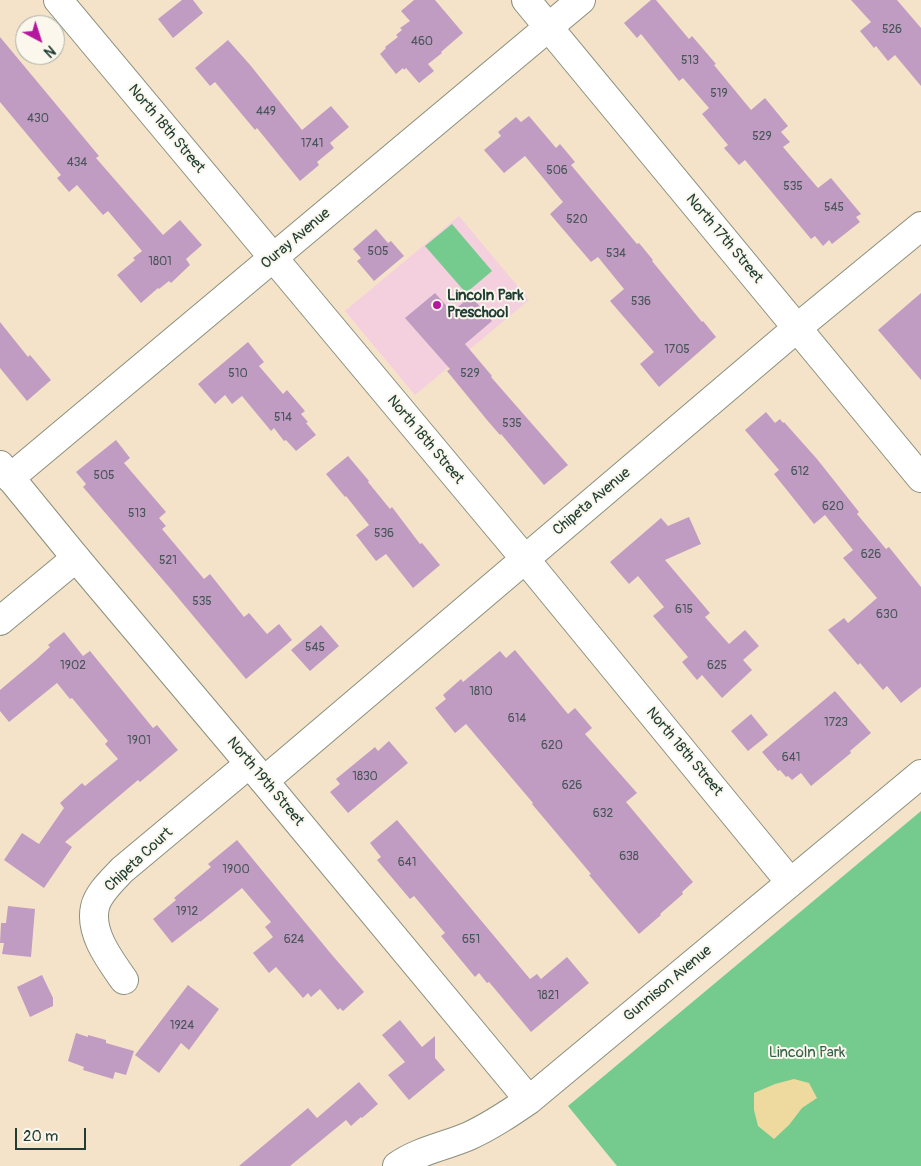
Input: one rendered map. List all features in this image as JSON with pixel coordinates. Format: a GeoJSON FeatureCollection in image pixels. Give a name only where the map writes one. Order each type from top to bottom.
{"type":"FeatureCollection","features":[{"type":"Feature","properties":{"kind":"street","name":"North 18th Street"},"geometry":{"type":"LineString","coordinates":[[58,0],[790,882]]}},
{"type":"Feature","properties":{"kind":"street","name":"North 17th Street"},"geometry":{"type":"LineString","coordinates":[[526,0],[921,478]]}},
{"type":"Feature","properties":{"kind":"street","name":"Ouray Avenue"},"geometry":{"type":"LineString","coordinates":[[5,471],[273,258],[581,0]]}},
{"type":"Feature","properties":{"kind":"street","name":"Chipeta Avenue"},"geometry":{"type":"LineString","coordinates":[[257,773],[524,560],[797,328],[921,226]]}},
{"type":"Feature","properties":{"kind":"street","name":"North 19th Street"},"geometry":{"type":"LineString","coordinates":[[5,471],[530,1100]]}},
{"type":"Feature","properties":{"kind":"street"},"geometry":{"type":"LineString","coordinates":[[0,621],[76,558]]}},
{"type":"Feature","properties":{"kind":"street","name":"Chipeta Court"},"geometry":{"type":"LineString","coordinates":[[124,980],[109,959],[99,939],[95,924],[95,906],[105,888],[122,870],[257,773]]}},
{"type":"Feature","properties":{"kind":"street","name":"Gunnison Avenue"},"geometry":{"type":"LineString","coordinates":[[397,1166],[430,1149],[476,1132],[498,1121],[530,1100],[921,774]]}},
{"type":"Feature","properties":{"kind":"shaded area","name":"Lincoln Park Preschool"},"geometry":{"type":"Polygon","coordinates":[[[459,216],[529,300],[415,395],[345,311],[459,216]]]}},
{"type":"Feature","properties":{"kind":"green space"},"geometry":{"type":"Polygon","coordinates":[[[452,224],[492,271],[466,293],[425,246],[452,224]]]}},
{"type":"Feature","properties":{"kind":"green space","name":"Lincoln Park"},"geometry":{"type":"Polygon","coordinates":[[[921,811],[921,1166],[617,1166],[568,1106],[921,811]]]}},
{"type":"Feature","properties":{"kind":"sand"},"geometry":{"type":"Polygon","coordinates":[[[794,1079],[809,1083],[817,1098],[802,1108],[789,1125],[774,1139],[758,1126],[754,1110],[754,1093],[775,1084],[794,1079]]]}},
{"type":"Feature","properties":{"kind":"building"},"geometry":{"type":"Polygon","coordinates":[[[182,0],[193,0],[203,13],[173,38],[158,19],[182,0]]]}},
{"type":"Feature","properties":{"kind":"building"},"geometry":{"type":"Polygon","coordinates":[[[414,0],[435,0],[463,33],[428,64],[434,71],[419,83],[406,68],[404,70],[403,68],[396,74],[380,54],[385,47],[398,37],[396,35],[402,30],[400,28],[410,21],[401,11],[414,0]]]}},
{"type":"Feature","properties":{"kind":"building"},"geometry":{"type":"Polygon","coordinates":[[[651,0],[656,0],[689,39],[692,36],[751,110],[765,98],[788,126],[781,132],[790,142],[783,147],[818,188],[831,178],[861,214],[856,217],[860,222],[832,244],[829,240],[823,246],[815,236],[811,239],[745,160],[739,165],[724,148],[728,145],[702,114],[709,108],[683,78],[679,81],[641,34],[637,38],[624,23],[651,0]]]}},
{"type":"Feature","properties":{"kind":"building"},"geometry":{"type":"Polygon","coordinates":[[[851,0],[897,0],[921,28],[921,86],[895,55],[888,61],[860,31],[871,22],[851,0]]]}},
{"type":"Feature","properties":{"kind":"building"},"geometry":{"type":"Polygon","coordinates":[[[0,37],[15,55],[15,65],[23,65],[99,156],[96,158],[163,235],[180,220],[202,245],[186,259],[190,265],[171,283],[169,281],[158,288],[141,303],[117,275],[135,260],[133,258],[142,251],[108,211],[103,215],[77,185],[69,192],[57,178],[61,175],[0,102],[0,37]]]}},
{"type":"Feature","properties":{"kind":"building"},"geometry":{"type":"Polygon","coordinates":[[[228,40],[302,130],[331,106],[349,127],[330,143],[334,148],[317,162],[319,165],[300,181],[257,128],[255,130],[215,82],[210,86],[195,68],[228,40]]]}},
{"type":"Feature","properties":{"kind":"building"},"geometry":{"type":"Polygon","coordinates":[[[529,116],[556,148],[560,144],[575,162],[571,165],[637,244],[639,243],[716,337],[659,387],[640,364],[654,352],[610,301],[624,289],[598,257],[591,262],[550,214],[563,202],[525,156],[504,173],[484,150],[501,136],[498,132],[516,117],[521,122],[529,116]]]}},
{"type":"Feature","properties":{"kind":"building"},"geometry":{"type":"Polygon","coordinates":[[[376,229],[388,243],[391,241],[404,256],[374,281],[357,261],[361,258],[353,249],[376,229]]]}},
{"type":"Feature","properties":{"kind":"building"},"geometry":{"type":"Polygon","coordinates":[[[435,293],[452,312],[471,296],[492,321],[465,344],[491,377],[568,465],[544,485],[487,420],[447,371],[450,369],[405,318],[435,293]]]}},
{"type":"Feature","properties":{"kind":"building"},"geometry":{"type":"Polygon","coordinates":[[[921,293],[921,380],[878,330],[921,293]]]}},
{"type":"Feature","properties":{"kind":"building"},"geometry":{"type":"Polygon","coordinates":[[[0,322],[28,357],[30,355],[51,380],[27,401],[0,368],[0,322]]]}},
{"type":"Feature","properties":{"kind":"building"},"geometry":{"type":"Polygon","coordinates":[[[248,342],[264,362],[259,366],[283,394],[287,390],[305,411],[301,414],[316,435],[296,451],[286,440],[284,441],[274,428],[271,431],[242,396],[232,404],[225,395],[215,404],[198,384],[248,342]]]}},
{"type":"Feature","properties":{"kind":"building"},"geometry":{"type":"Polygon","coordinates":[[[766,412],[775,423],[780,419],[784,422],[817,459],[859,512],[857,514],[886,549],[889,547],[921,587],[921,687],[901,703],[887,686],[883,690],[860,663],[858,665],[828,630],[844,618],[848,623],[877,598],[843,558],[853,550],[825,515],[814,524],[774,474],[779,470],[745,430],[766,412]]]}},
{"type":"Feature","properties":{"kind":"building"},"geometry":{"type":"Polygon","coordinates":[[[116,440],[130,458],[124,463],[166,512],[159,518],[166,526],[162,529],[204,579],[210,574],[244,617],[249,613],[267,634],[279,624],[292,640],[246,679],[83,487],[86,484],[76,472],[116,440]]]}},
{"type":"Feature","properties":{"kind":"building"},"geometry":{"type":"Polygon","coordinates":[[[348,456],[390,509],[392,507],[420,544],[422,543],[440,565],[413,588],[386,554],[376,561],[356,535],[369,525],[326,474],[348,456]]]}},
{"type":"Feature","properties":{"kind":"building"},"geometry":{"type":"Polygon","coordinates":[[[689,517],[701,544],[665,560],[710,613],[705,617],[729,644],[745,630],[759,646],[743,660],[752,670],[722,698],[702,675],[697,680],[682,662],[688,657],[653,616],[664,607],[638,576],[629,584],[610,562],[661,518],[668,526],[689,517]]]}},
{"type":"Feature","properties":{"kind":"building"},"geometry":{"type":"Polygon","coordinates":[[[321,625],[339,646],[310,671],[291,650],[321,625]]]}},
{"type":"Feature","properties":{"kind":"building"},"geometry":{"type":"Polygon","coordinates":[[[64,632],[83,656],[90,651],[153,728],[157,725],[178,750],[140,782],[138,780],[65,842],[72,847],[44,888],[4,860],[22,833],[39,844],[64,808],[60,803],[82,783],[85,786],[118,759],[105,744],[108,741],[57,683],[9,722],[0,711],[0,690],[37,659],[50,647],[48,645],[64,632]]]}},
{"type":"Feature","properties":{"kind":"building"},"geometry":{"type":"Polygon","coordinates":[[[515,650],[568,714],[575,708],[592,728],[585,734],[637,793],[626,802],[693,882],[682,892],[683,894],[639,934],[466,724],[455,733],[435,708],[446,699],[443,695],[461,679],[463,682],[500,651],[506,658],[515,650]]]}},
{"type":"Feature","properties":{"kind":"building"},"geometry":{"type":"Polygon","coordinates":[[[835,691],[871,733],[850,751],[851,753],[811,786],[801,773],[792,780],[788,776],[786,777],[780,770],[778,771],[762,752],[835,691]]]}},
{"type":"Feature","properties":{"kind":"building"},"geometry":{"type":"Polygon","coordinates":[[[751,714],[768,735],[748,751],[731,731],[751,714]]]}},
{"type":"Feature","properties":{"kind":"building"},"geometry":{"type":"Polygon","coordinates":[[[389,741],[408,763],[348,813],[330,792],[340,784],[336,779],[375,747],[378,751],[389,741]]]}},
{"type":"Feature","properties":{"kind":"building"},"geometry":{"type":"Polygon","coordinates":[[[397,820],[530,979],[537,974],[541,979],[567,957],[589,983],[531,1032],[489,982],[487,983],[479,973],[475,977],[441,936],[445,933],[414,896],[410,899],[377,860],[381,857],[370,843],[397,820]]]}},
{"type":"Feature","properties":{"kind":"building"},"geometry":{"type":"Polygon","coordinates":[[[237,840],[364,992],[343,1011],[340,1008],[338,1010],[320,989],[311,997],[308,993],[303,998],[276,967],[269,973],[253,953],[273,937],[265,927],[271,922],[242,888],[172,943],[153,919],[176,900],[174,898],[211,867],[208,864],[237,840]]]}},
{"type":"Feature","properties":{"kind":"building"},"geometry":{"type":"Polygon","coordinates":[[[8,906],[35,909],[31,957],[2,954],[4,943],[0,943],[1,923],[6,923],[8,906]]]}},
{"type":"Feature","properties":{"kind":"building"},"geometry":{"type":"Polygon","coordinates":[[[42,975],[53,998],[53,1006],[30,1017],[17,987],[42,975]]]}},
{"type":"Feature","properties":{"kind":"building"},"geometry":{"type":"Polygon","coordinates":[[[188,985],[219,1009],[189,1050],[181,1043],[159,1073],[135,1055],[188,985]]]}},
{"type":"Feature","properties":{"kind":"building"},"geometry":{"type":"Polygon","coordinates":[[[400,1020],[422,1047],[435,1036],[435,1058],[445,1070],[409,1100],[388,1075],[405,1062],[382,1035],[400,1020]]]}},
{"type":"Feature","properties":{"kind":"building"},"geometry":{"type":"Polygon","coordinates":[[[76,1033],[106,1040],[106,1043],[134,1051],[126,1075],[115,1072],[113,1079],[83,1070],[84,1067],[68,1061],[76,1033]]]}},
{"type":"Feature","properties":{"kind":"building"},"geometry":{"type":"Polygon","coordinates":[[[359,1082],[378,1104],[351,1126],[346,1120],[290,1166],[239,1166],[308,1108],[317,1118],[359,1082]]]}},
{"type":"Feature","properties":{"kind":"place","name":"Lincoln Park Preschool"},"geometry":{"type":"Point","coordinates":[437,305]}}]}
